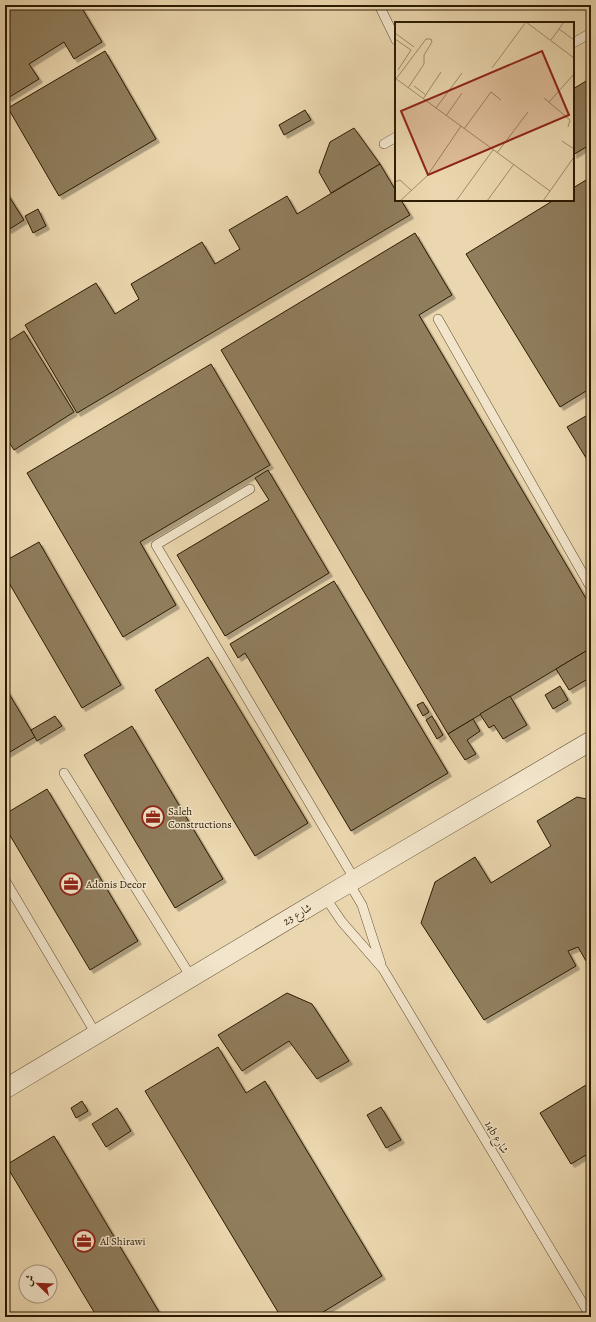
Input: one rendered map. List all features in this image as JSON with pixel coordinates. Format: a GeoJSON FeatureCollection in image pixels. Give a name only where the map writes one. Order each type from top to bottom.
{"type":"FeatureCollection","features":[{"type":"Feature","properties":{"kind":"street","name":"شارع 23"},"geometry":{"type":"LineString","coordinates":[[5,1089],[591,741]]}},
{"type":"Feature","properties":{"kind":"lane"},"geometry":{"type":"LineString","coordinates":[[379,5],[395,38]]}},
{"type":"Feature","properties":{"kind":"lane"},"geometry":{"type":"LineString","coordinates":[[574,42],[591,33]]}},
{"type":"Feature","properties":{"kind":"lane"},"geometry":{"type":"LineString","coordinates":[[384,144],[395,138]]}},
{"type":"Feature","properties":{"kind":"lane"},"geometry":{"type":"LineString","coordinates":[[438,319],[591,588]]}},
{"type":"Feature","properties":{"kind":"lane","name":"14b شارع"},"geometry":{"type":"LineString","coordinates":[[250,489],[156,545],[352,882],[362,905],[383,969]]}},
{"type":"Feature","properties":{"kind":"lane"},"geometry":{"type":"LineString","coordinates":[[64,773],[191,978]]}},
{"type":"Feature","properties":{"kind":"lane"},"geometry":{"type":"LineString","coordinates":[[5,880],[96,1034]]}},
{"type":"Feature","properties":{"kind":"lane","name":"14b شارع"},"geometry":{"type":"LineString","coordinates":[[326,897],[342,922],[383,969],[591,1317]]}},
{"type":"Feature","properties":{"kind":"building"},"geometry":{"type":"Polygon","coordinates":[[[5,5],[80,5],[102,42],[74,59],[64,42],[29,64],[39,79],[8,98],[5,94],[5,5]]]}},
{"type":"Feature","properties":{"kind":"building"},"geometry":{"type":"Polygon","coordinates":[[[105,51],[156,139],[59,196],[8,108],[105,51]]]}},
{"type":"Feature","properties":{"kind":"building"},"geometry":{"type":"Polygon","coordinates":[[[591,78],[591,144],[574,154],[574,88],[591,78]]]}},
{"type":"Feature","properties":{"kind":"building"},"geometry":{"type":"Polygon","coordinates":[[[305,110],[311,120],[284,135],[279,125],[305,110]]]}},
{"type":"Feature","properties":{"kind":"building"},"geometry":{"type":"Polygon","coordinates":[[[354,128],[380,164],[331,193],[319,172],[330,142],[354,128]]]}},
{"type":"Feature","properties":{"kind":"building"},"geometry":{"type":"Polygon","coordinates":[[[380,164],[395,189],[395,201],[402,201],[410,215],[77,413],[25,325],[96,283],[115,314],[139,299],[131,284],[202,242],[215,264],[240,249],[229,230],[287,196],[297,214],[380,164]]]}},
{"type":"Feature","properties":{"kind":"building"},"geometry":{"type":"Polygon","coordinates":[[[591,177],[591,388],[560,407],[466,254],[552,201],[574,201],[574,187],[591,177]]]}},
{"type":"Feature","properties":{"kind":"building"},"geometry":{"type":"Polygon","coordinates":[[[5,190],[24,220],[8,230],[5,226],[5,190]]]}},
{"type":"Feature","properties":{"kind":"building"},"geometry":{"type":"Polygon","coordinates":[[[38,209],[46,226],[33,233],[25,216],[38,209]]]}},
{"type":"Feature","properties":{"kind":"building"},"geometry":{"type":"Polygon","coordinates":[[[415,233],[452,295],[419,315],[591,607],[591,648],[448,734],[221,350],[415,233]]]}},
{"type":"Feature","properties":{"kind":"building"},"geometry":{"type":"Polygon","coordinates":[[[24,331],[74,412],[14,450],[5,436],[10,432],[5,423],[5,343],[24,331]]]}},
{"type":"Feature","properties":{"kind":"building"},"geometry":{"type":"Polygon","coordinates":[[[211,364],[270,465],[140,542],[176,605],[123,637],[27,473],[211,364]]]}},
{"type":"Feature","properties":{"kind":"building"},"geometry":{"type":"Polygon","coordinates":[[[591,413],[591,466],[567,427],[591,413]]]}},
{"type":"Feature","properties":{"kind":"building"},"geometry":{"type":"Polygon","coordinates":[[[268,470],[329,573],[225,636],[177,555],[269,500],[255,478],[268,470]]]}},
{"type":"Feature","properties":{"kind":"building"},"geometry":{"type":"Polygon","coordinates":[[[39,542],[121,685],[82,708],[5,576],[5,561],[39,542]]]}},
{"type":"Feature","properties":{"kind":"building"},"geometry":{"type":"Polygon","coordinates":[[[334,581],[448,773],[351,831],[245,653],[238,658],[230,644],[334,581]]]}},
{"type":"Feature","properties":{"kind":"building"},"geometry":{"type":"Polygon","coordinates":[[[591,648],[591,677],[569,690],[556,669],[591,648]]]}},
{"type":"Feature","properties":{"kind":"building"},"geometry":{"type":"Polygon","coordinates":[[[208,657],[308,823],[255,856],[155,690],[208,657]]]}},
{"type":"Feature","properties":{"kind":"building"},"geometry":{"type":"Polygon","coordinates":[[[560,686],[568,700],[553,709],[545,695],[560,686]]]}},
{"type":"Feature","properties":{"kind":"building"},"geometry":{"type":"Polygon","coordinates":[[[5,687],[35,737],[5,755],[5,687]]]}},
{"type":"Feature","properties":{"kind":"building"},"geometry":{"type":"Polygon","coordinates":[[[510,696],[527,725],[503,739],[494,725],[489,728],[480,714],[510,696]]]}},
{"type":"Feature","properties":{"kind":"building"},"geometry":{"type":"Polygon","coordinates":[[[423,702],[429,712],[423,716],[417,705],[423,702]]]}},
{"type":"Feature","properties":{"kind":"building"},"geometry":{"type":"Polygon","coordinates":[[[55,716],[62,726],[37,741],[31,730],[55,716]]]}},
{"type":"Feature","properties":{"kind":"building"},"geometry":{"type":"Polygon","coordinates":[[[432,716],[443,735],[437,739],[426,720],[432,716]]]}},
{"type":"Feature","properties":{"kind":"building"},"geometry":{"type":"Polygon","coordinates":[[[473,719],[480,731],[467,740],[476,754],[465,760],[448,734],[473,719]]]}},
{"type":"Feature","properties":{"kind":"building","name":"Saleh Constructions"},"geometry":{"type":"Polygon","coordinates":[[[132,726],[223,879],[175,908],[84,755],[132,726]]]}},
{"type":"Feature","properties":{"kind":"building","name":"Adonis Decor"},"geometry":{"type":"Polygon","coordinates":[[[47,789],[138,941],[90,970],[5,827],[5,814],[47,789]]]}},
{"type":"Feature","properties":{"kind":"building"},"geometry":{"type":"Polygon","coordinates":[[[577,797],[591,800],[591,958],[586,961],[578,947],[568,951],[576,966],[484,1020],[421,923],[435,882],[475,857],[491,883],[551,846],[537,821],[577,797]]]}},
{"type":"Feature","properties":{"kind":"building"},"geometry":{"type":"Polygon","coordinates":[[[287,993],[312,1004],[349,1061],[317,1079],[289,1041],[242,1071],[218,1035],[287,993]]]}},
{"type":"Feature","properties":{"kind":"building"},"geometry":{"type":"Polygon","coordinates":[[[218,1047],[246,1093],[265,1081],[382,1276],[315,1317],[281,1317],[145,1091],[218,1047]]]}},
{"type":"Feature","properties":{"kind":"building"},"geometry":{"type":"Polygon","coordinates":[[[591,1082],[591,1152],[571,1164],[540,1113],[591,1082]]]}},
{"type":"Feature","properties":{"kind":"building"},"geometry":{"type":"Polygon","coordinates":[[[82,1101],[88,1111],[76,1118],[71,1108],[82,1101]]]}},
{"type":"Feature","properties":{"kind":"building"},"geometry":{"type":"Polygon","coordinates":[[[381,1107],[401,1140],[386,1148],[367,1115],[381,1107]]]}},
{"type":"Feature","properties":{"kind":"building"},"geometry":{"type":"Polygon","coordinates":[[[117,1108],[131,1131],[106,1147],[92,1124],[117,1108]]]}},
{"type":"Feature","properties":{"kind":"building","name":"Al Shirawi"},"geometry":{"type":"Polygon","coordinates":[[[54,1136],[162,1317],[97,1317],[6,1165],[54,1136]]]}},
{"type":"Feature","properties":{"kind":"place","name":"Saleh Constructions"},"geometry":{"type":"Point","coordinates":[153,817]}},
{"type":"Feature","properties":{"kind":"place","name":"Adonis Decor"},"geometry":{"type":"Point","coordinates":[71,884]}},
{"type":"Feature","properties":{"kind":"place","name":"Al Shirawi"},"geometry":{"type":"Point","coordinates":[84,1241]}}]}
